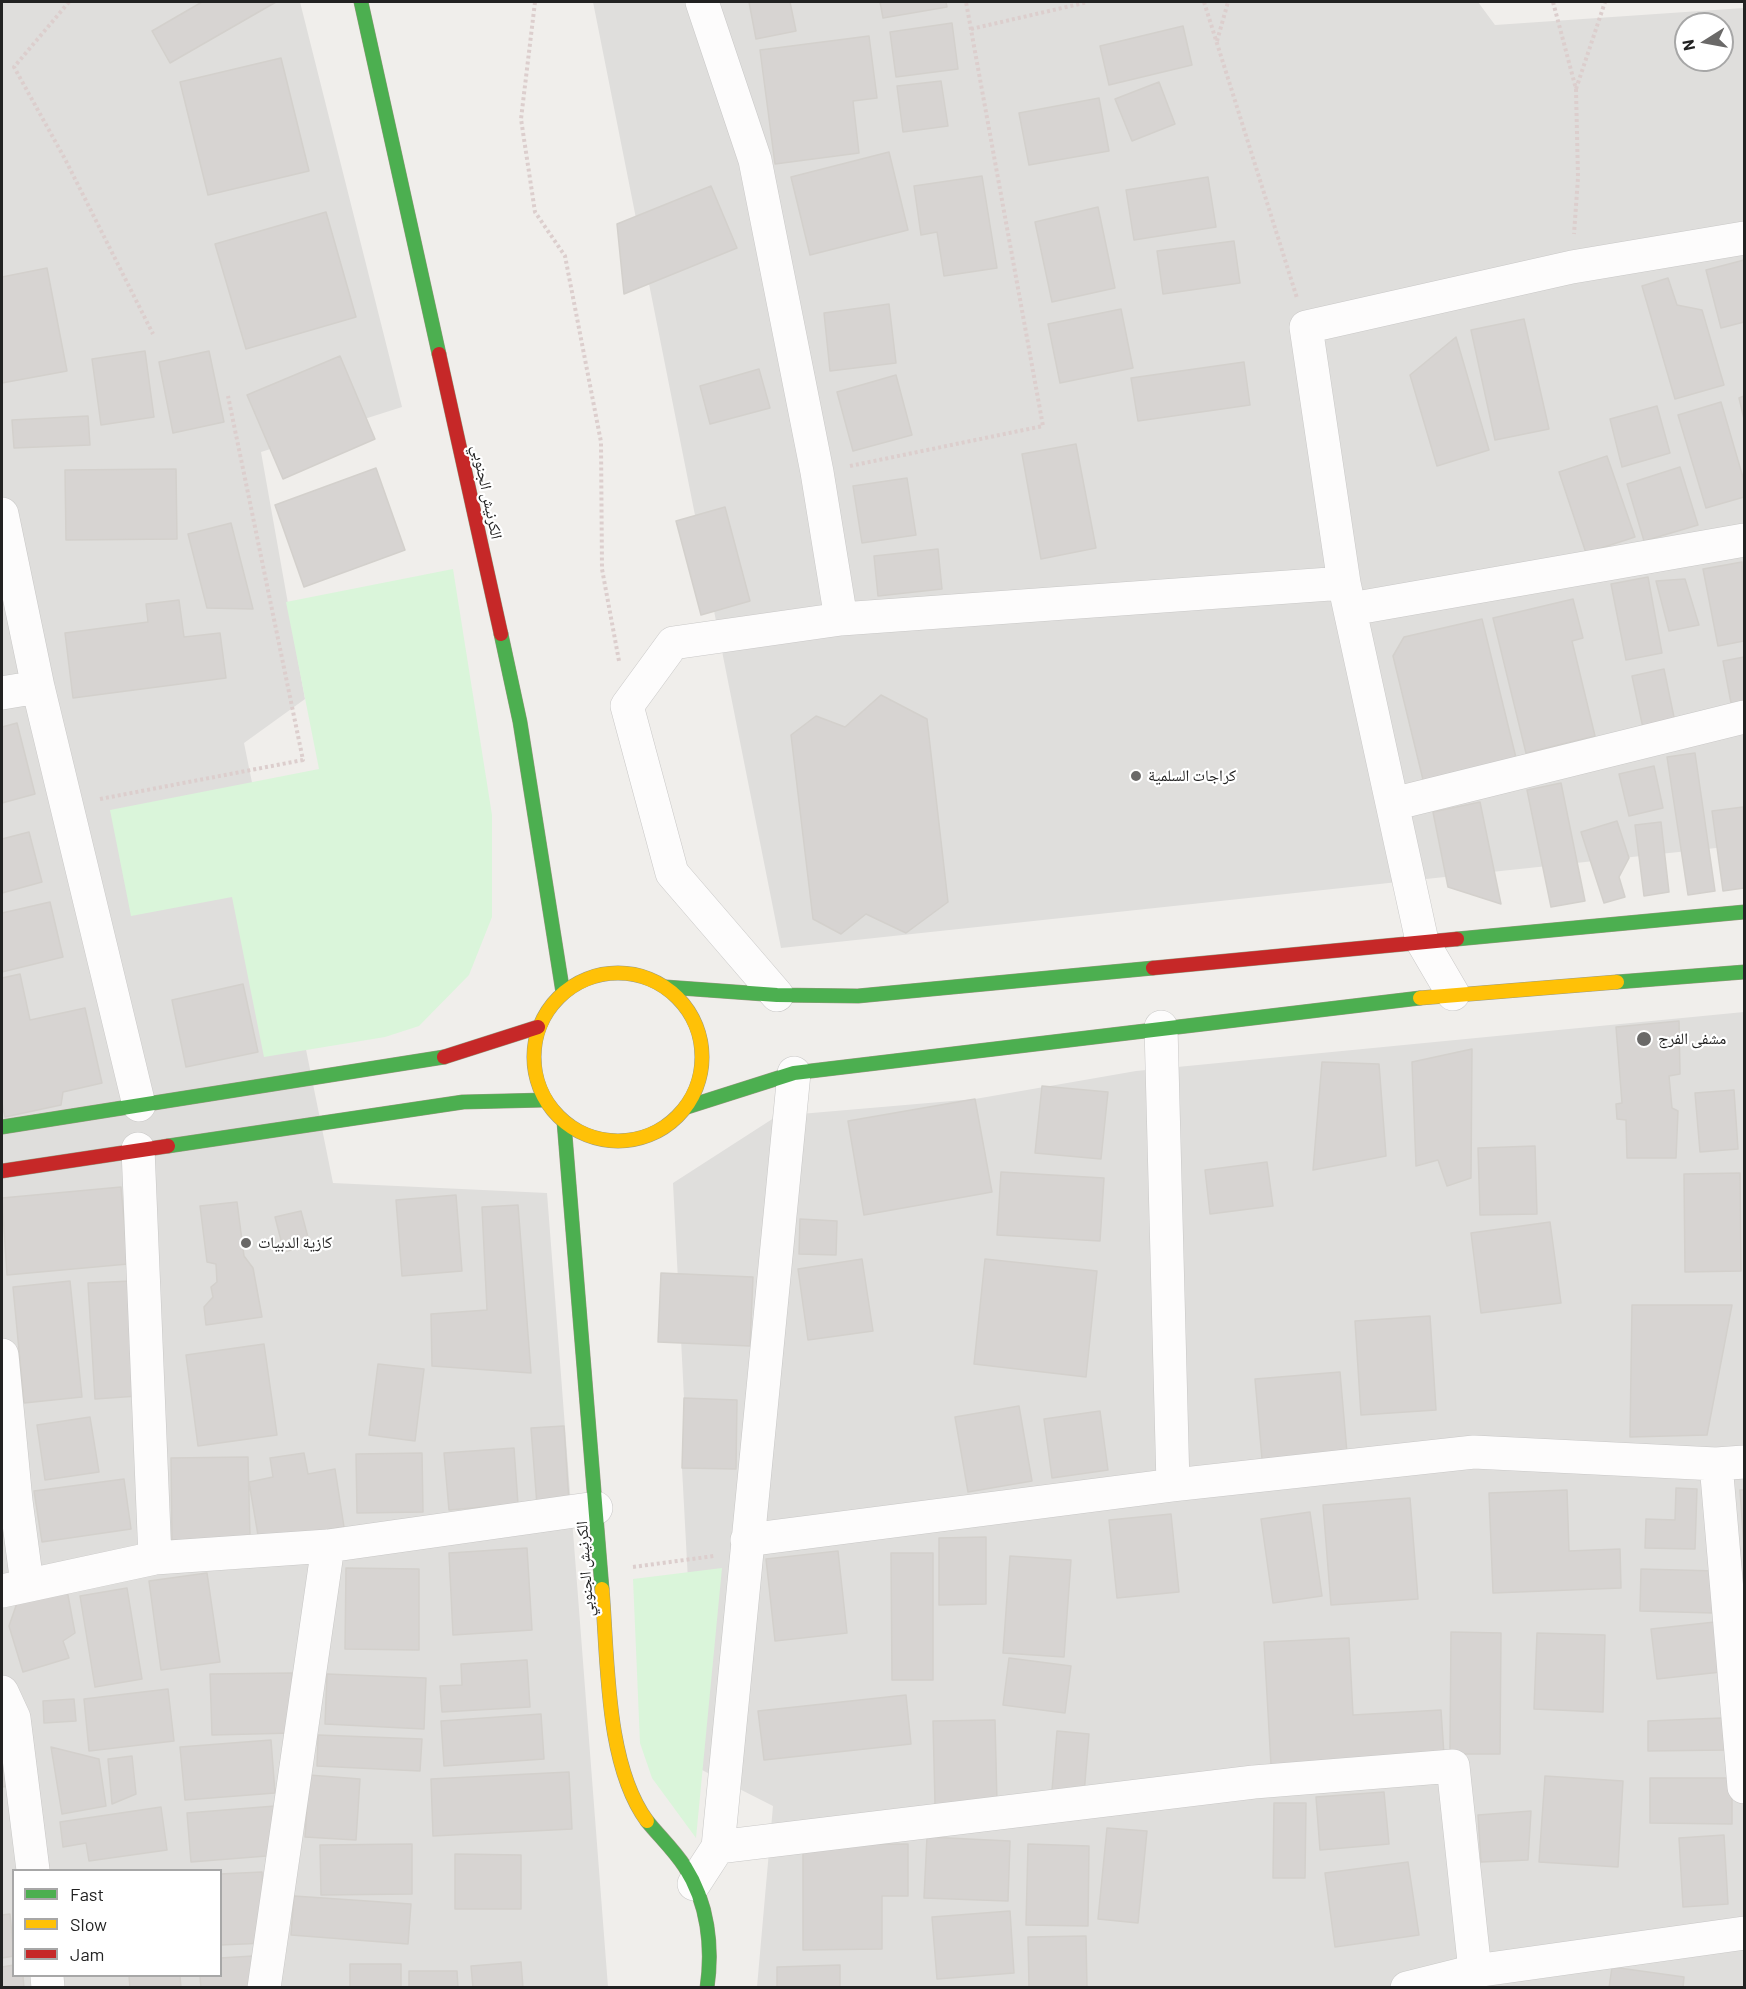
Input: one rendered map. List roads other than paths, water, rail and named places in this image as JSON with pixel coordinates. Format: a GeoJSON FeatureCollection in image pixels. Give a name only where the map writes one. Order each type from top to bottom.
{"type":"FeatureCollection","features":[{"type":"Feature","properties":{"kind":"main road","name":"الكرنيش الجنوبي"},"geometry":{"type":"LineString","coordinates":[[361,2],[520,722],[562,993]]}},
{"type":"Feature","properties":{"kind":"main road"},"geometry":{"type":"LineString","coordinates":[[666,987],[777,995],[858,996],[1744,912]]}},
{"type":"Feature","properties":{"kind":"main road"},"geometry":{"type":"LineString","coordinates":[[615,972],[642,976],[666,987],[686,1006],[700,1038],[703,1056],[699,1083],[687,1107],[668,1126],[644,1138],[618,1142],[589,1137],[564,1122],[545,1100],[535,1073],[534,1043],[538,1027],[562,993],[587,978],[615,972]]}},
{"type":"Feature","properties":{"kind":"main road"},"geometry":{"type":"LineString","coordinates":[[687,1107],[794,1073],[1161,1027],[1453,994],[1744,972]]}},
{"type":"Feature","properties":{"kind":"main road"},"geometry":{"type":"LineString","coordinates":[[2,1126],[440,1058],[538,1027]]}},
{"type":"Feature","properties":{"kind":"main road"},"geometry":{"type":"LineString","coordinates":[[2,1171],[464,1102],[545,1100]]}},
{"type":"Feature","properties":{"kind":"main road","name":"الكرنيش الجنوبي"},"geometry":{"type":"LineString","coordinates":[[564,1122],[612,1717],[624,1781],[644,1819],[684,1867],[694,1884],[707,1925],[709,1961],[706,1988]]}},
{"type":"Feature","properties":{"kind":"street"},"geometry":{"type":"LineString","coordinates":[[702,2],[755,160],[817,472],[841,619]]}},
{"type":"Feature","properties":{"kind":"street"},"geometry":{"type":"LineString","coordinates":[[1453,994],[1422,941],[1348,596],[1306,327],[1572,267],[1744,238]]}},
{"type":"Feature","properties":{"kind":"street"},"geometry":{"type":"LineString","coordinates":[[2,514],[38,687],[139,1105]]}},
{"type":"Feature","properties":{"kind":"street"},"geometry":{"type":"LineString","coordinates":[[777,995],[672,873],[627,706],[673,643],[841,619],[1348,596],[1744,540]]}},
{"type":"Feature","properties":{"kind":"street"},"geometry":{"type":"LineString","coordinates":[[2,693],[38,687]]}},
{"type":"Feature","properties":{"kind":"street"},"geometry":{"type":"LineString","coordinates":[[1393,804],[1744,717]]}},
{"type":"Feature","properties":{"kind":"street"},"geometry":{"type":"LineString","coordinates":[[1161,1027],[1173,1485]]}},
{"type":"Feature","properties":{"kind":"street"},"geometry":{"type":"LineString","coordinates":[[694,1884],[718,1846],[794,1073]]}},
{"type":"Feature","properties":{"kind":"street"},"geometry":{"type":"LineString","coordinates":[[138,1149],[155,1558]]}},
{"type":"Feature","properties":{"kind":"street"},"geometry":{"type":"LineString","coordinates":[[2,1355],[16,1501],[14,1588],[155,1558],[328,1546],[597,1509]]}},
{"type":"Feature","properties":{"kind":"street"},"geometry":{"type":"LineString","coordinates":[[747,1540],[1173,1485],[1474,1452],[1730,1463],[1744,1787]]}},
{"type":"Feature","properties":{"kind":"street"},"geometry":{"type":"LineString","coordinates":[[264,1988],[328,1546]]}},
{"type":"Feature","properties":{"kind":"street"},"geometry":{"type":"LineString","coordinates":[[2,1692],[14,1718],[33,1869]]}},
{"type":"Feature","properties":{"kind":"street"},"geometry":{"type":"LineString","coordinates":[[718,1846],[1254,1782],[1453,1766],[1475,1971]]}},
{"type":"Feature","properties":{"kind":"street"},"geometry":{"type":"LineString","coordinates":[[1407,1988],[1475,1971],[1744,1933]]}},
{"type":"Feature","properties":{"kind":"place","name":"كراجات السلمية"},"geometry":{"type":"Point","coordinates":[1136,776]}},
{"type":"Feature","properties":{"kind":"place","name":"مشفى الفرج"},"geometry":{"type":"Point","coordinates":[1644,1039]}},
{"type":"Feature","properties":{"kind":"place","name":"كازية الدبيات"},"geometry":{"type":"Point","coordinates":[246,1243]}}]}
